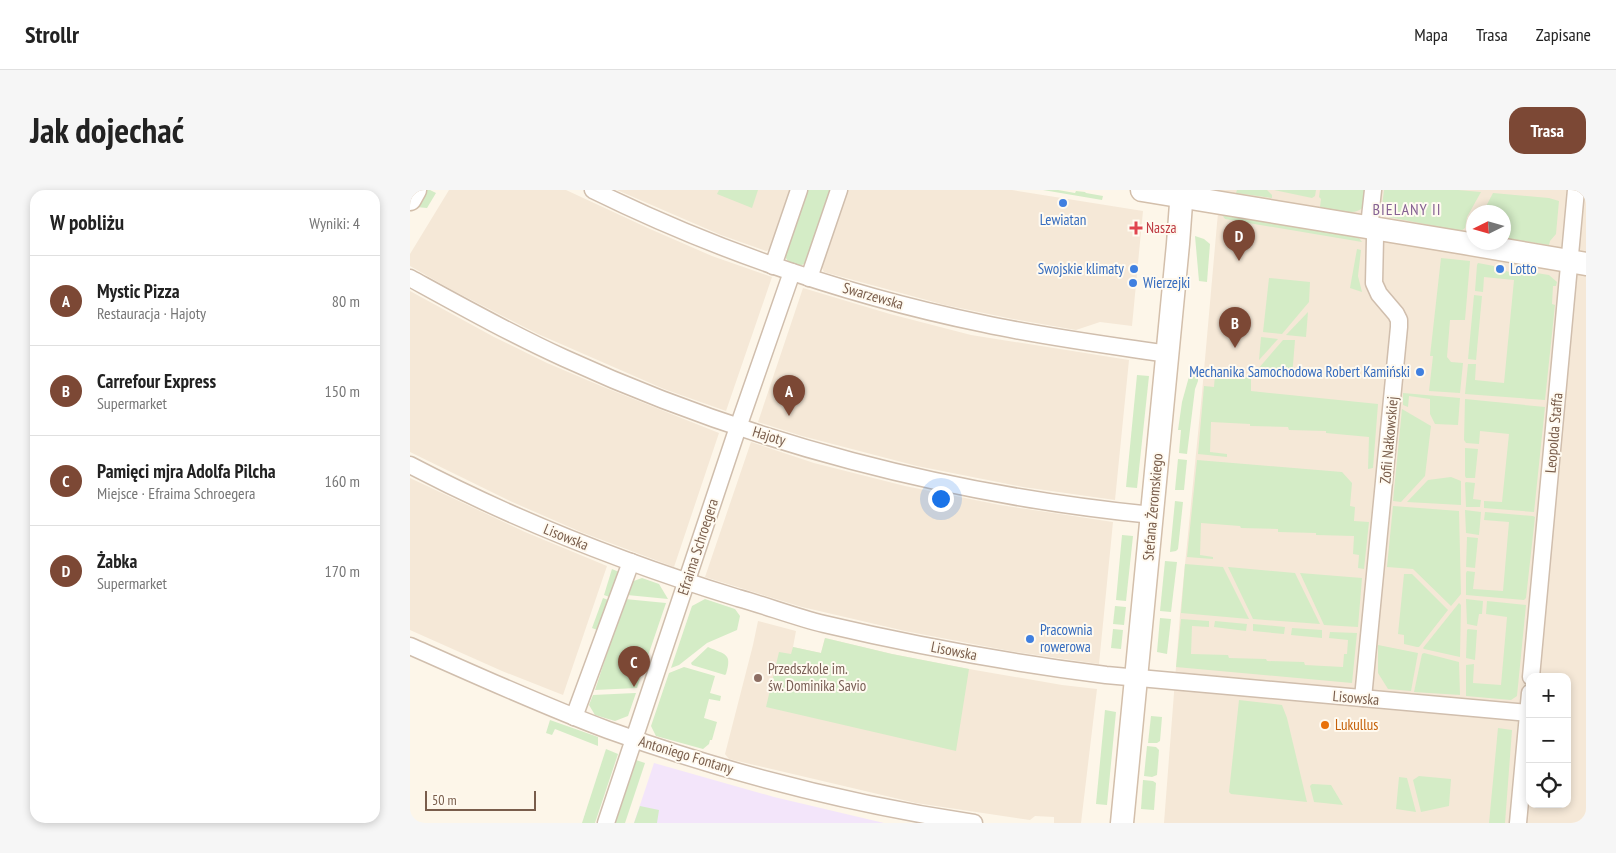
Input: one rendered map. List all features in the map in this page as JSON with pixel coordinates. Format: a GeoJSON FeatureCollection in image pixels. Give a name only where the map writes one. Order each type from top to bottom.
{"type":"FeatureCollection","features":[{"type":"Feature","properties":{"kind":"main road"},"geometry":{"type":"LineString","coordinates":[[410,199],[416,190]]}},
{"type":"Feature","properties":{"kind":"main road"},"geometry":{"type":"LineString","coordinates":[[1142,190],[1182,194],[1578,263]]}},
{"type":"Feature","properties":{"kind":"main road","name":"Stefana Żeromskiego"},"geometry":{"type":"LineString","coordinates":[[1122,823],[1182,194]]}},
{"type":"Feature","properties":{"kind":"street","name":"Swarzewska"},"geometry":{"type":"LineString","coordinates":[[592,190],[677,229],[774,266],[896,303],[984,324],[1076,341],[1168,354]]}},
{"type":"Feature","properties":{"kind":"street"},"geometry":{"type":"LineString","coordinates":[[774,266],[799,190]]}},
{"type":"Feature","properties":{"kind":"street"},"geometry":{"type":"LineString","coordinates":[[809,278],[838,190]]}},
{"type":"Feature","properties":{"kind":"street","name":"Zofii Nałkowskiej"},"geometry":{"type":"LineString","coordinates":[[1363,698],[1399,327],[1399,320],[1396,314],[1374,283],[1375,238],[1370,217],[1373,190]]}},
{"type":"Feature","properties":{"kind":"street","name":"Leopolda Staffa"},"geometry":{"type":"LineString","coordinates":[[1531,673],[1578,263],[1576,190]]}},
{"type":"Feature","properties":{"kind":"street","name":"Efraima Schroegera"},"geometry":{"type":"LineString","coordinates":[[606,823],[738,426],[792,272]]}},
{"type":"Feature","properties":{"kind":"street","name":"Hajoty"},"geometry":{"type":"LineString","coordinates":[[410,278],[478,316],[564,358],[652,396],[738,426],[836,457],[1006,496],[1152,515]]}},
{"type":"Feature","properties":{"kind":"street","name":"Lisowska"},"geometry":{"type":"LineString","coordinates":[[410,464],[488,504],[535,525],[631,562],[686,582],[794,616],[875,635],[1008,661],[1106,675],[1526,713]]}},
{"type":"Feature","properties":{"kind":"street"},"geometry":{"type":"LineString","coordinates":[[574,717],[631,562]]}},
{"type":"Feature","properties":{"kind":"street","name":"Antoniego Fontany"},"geometry":{"type":"LineString","coordinates":[[410,646],[574,717],[634,739],[760,778],[827,795],[875,806],[974,823]]}},
{"type":"Feature","properties":{"kind":"street"},"geometry":{"type":"LineString","coordinates":[[1518,823],[1528,718]]}},
{"type":"Feature","properties":{"kind":"shaded area"},"geometry":{"type":"Polygon","coordinates":[[[449,190],[566,190],[712,256],[772,277],[726,411],[664,389],[538,334],[410,266],[410,254],[449,190]]]}},
{"type":"Feature","properties":{"kind":"shaded area"},"geometry":{"type":"Polygon","coordinates":[[[617,190],[790,190],[769,250],[766,251],[721,235],[617,190]]]}},
{"type":"Feature","properties":{"kind":"shaded area"},"geometry":{"type":"Polygon","coordinates":[[[847,190],[1012,190],[1143,211],[1132,326],[1100,322],[1076,330],[1013,319],[945,305],[824,272],[821,266],[847,190]]]}},
{"type":"Feature","properties":{"kind":"shaded area"},"geometry":{"type":"Polygon","coordinates":[[[1220,190],[1586,190],[1586,823],[1164,823],[1180,615],[1220,190]]]}},
{"type":"Feature","properties":{"kind":"shaded area"},"geometry":{"type":"Polygon","coordinates":[[[803,288],[890,314],[971,335],[1129,360],[1115,500],[1023,487],[917,466],[802,436],[758,422],[803,288]]]}},
{"type":"Feature","properties":{"kind":"shaded area"},"geometry":{"type":"Polygon","coordinates":[[[410,291],[494,337],[547,363],[719,433],[674,567],[581,532],[510,501],[410,452],[410,291]]]}},
{"type":"Feature","properties":{"kind":"shaded area"},"geometry":{"type":"Polygon","coordinates":[[[751,442],[814,463],[905,486],[1000,505],[1113,522],[1099,664],[1010,651],[905,631],[802,607],[705,577],[751,442]]]}},
{"type":"Feature","properties":{"kind":"shaded area"},"geometry":{"type":"Polygon","coordinates":[[[410,478],[525,532],[607,566],[563,695],[502,671],[410,630],[410,478]]]}},
{"type":"Feature","properties":{"kind":"shaded area"},"geometry":{"type":"Polygon","coordinates":[[[758,621],[796,631],[793,647],[821,653],[825,638],[892,654],[969,669],[1097,689],[1081,823],[1054,823],[1054,817],[1035,816],[1030,820],[916,803],[729,759],[725,754],[758,621]]]}},
{"type":"Feature","properties":{"kind":"shaded area"},"geometry":{"type":"Polygon","coordinates":[[[654,763],[774,797],[884,823],[634,823],[654,763]]]}},
{"type":"Feature","properties":{"kind":"green space"},"geometry":{"type":"Polygon","coordinates":[[[427,190],[436,193],[427,208],[416,207],[427,190]]]}},
{"type":"Feature","properties":{"kind":"green space"},"geometry":{"type":"Polygon","coordinates":[[[719,190],[758,190],[752,208],[717,194],[719,190]]]}},
{"type":"Feature","properties":{"kind":"green space"},"geometry":{"type":"Polygon","coordinates":[[[804,190],[832,190],[807,262],[797,266],[791,264],[785,256],[804,190]]]}},
{"type":"Feature","properties":{"kind":"green space"},"geometry":{"type":"Polygon","coordinates":[[[1043,190],[1075,193],[1076,191],[1103,196],[1102,200],[1043,190]]]}},
{"type":"Feature","properties":{"kind":"green space"},"geometry":{"type":"Polygon","coordinates":[[[1237,190],[1267,190],[1272,195],[1272,198],[1236,193],[1237,190]]]}},
{"type":"Feature","properties":{"kind":"green space"},"geometry":{"type":"Polygon","coordinates":[[[1274,190],[1316,190],[1315,196],[1312,198],[1274,190]]]}},
{"type":"Feature","properties":{"kind":"green space"},"geometry":{"type":"Polygon","coordinates":[[[1320,190],[1367,190],[1366,202],[1358,211],[1352,212],[1320,207],[1320,190]]]}},
{"type":"Feature","properties":{"kind":"green space"},"geometry":{"type":"Polygon","coordinates":[[[1384,190],[1458,190],[1481,192],[1474,205],[1466,205],[1465,228],[1461,231],[1388,217],[1383,208],[1384,190]]]}},
{"type":"Feature","properties":{"kind":"green space"},"geometry":{"type":"Polygon","coordinates":[[[1493,193],[1549,198],[1559,201],[1556,234],[1549,245],[1511,239],[1511,205],[1487,205],[1493,193]]]}},
{"type":"Feature","properties":{"kind":"green space"},"geometry":{"type":"Polygon","coordinates":[[[1222,215],[1356,237],[1362,242],[1225,219],[1222,215]]]}},
{"type":"Feature","properties":{"kind":"green space"},"geometry":{"type":"Polygon","coordinates":[[[1195,236],[1204,239],[1210,244],[1207,282],[1199,281],[1195,236]]]}},
{"type":"Feature","properties":{"kind":"green space"},"geometry":{"type":"Polygon","coordinates":[[[1357,249],[1361,250],[1358,276],[1362,292],[1350,288],[1357,249]]]}},
{"type":"Feature","properties":{"kind":"green space"},"geometry":{"type":"Polygon","coordinates":[[[1441,258],[1470,261],[1465,320],[1450,320],[1447,357],[1451,362],[1463,363],[1460,393],[1429,391],[1433,356],[1430,356],[1441,258]]]}},
{"type":"Feature","properties":{"kind":"green space"},"geometry":{"type":"Polygon","coordinates":[[[1478,263],[1494,266],[1494,272],[1505,273],[1506,271],[1517,274],[1518,270],[1549,275],[1557,282],[1556,286],[1553,286],[1552,304],[1555,305],[1545,400],[1465,394],[1468,364],[1476,364],[1475,380],[1504,383],[1514,280],[1484,277],[1483,292],[1475,291],[1478,263]]]}},
{"type":"Feature","properties":{"kind":"green space"},"geometry":{"type":"Polygon","coordinates":[[[1269,278],[1310,282],[1309,302],[1282,334],[1263,332],[1269,278]]]}},
{"type":"Feature","properties":{"kind":"green space"},"geometry":{"type":"Polygon","coordinates":[[[1474,295],[1482,296],[1476,360],[1468,359],[1474,295]]]}},
{"type":"Feature","properties":{"kind":"green space"},"geometry":{"type":"Polygon","coordinates":[[[1308,312],[1306,337],[1286,335],[1308,312]]]}},
{"type":"Feature","properties":{"kind":"green space"},"geometry":{"type":"Polygon","coordinates":[[[1261,337],[1278,339],[1259,360],[1261,337]]]}},
{"type":"Feature","properties":{"kind":"green space"},"geometry":{"type":"Polygon","coordinates":[[[1283,340],[1295,340],[1292,377],[1258,374],[1258,369],[1283,340]]]}},
{"type":"Feature","properties":{"kind":"green space"},"geometry":{"type":"Polygon","coordinates":[[[1190,373],[1198,373],[1198,381],[1195,389],[1187,454],[1179,453],[1181,430],[1178,430],[1182,402],[1190,373]]]}},
{"type":"Feature","properties":{"kind":"green space"},"geometry":{"type":"Polygon","coordinates":[[[1215,374],[1251,377],[1251,391],[1378,404],[1373,468],[1368,469],[1369,437],[1326,433],[1326,431],[1289,430],[1288,427],[1211,422],[1210,452],[1227,454],[1227,457],[1198,454],[1204,386],[1214,387],[1215,374]]]}},
{"type":"Feature","properties":{"kind":"green space"},"geometry":{"type":"Polygon","coordinates":[[[1137,375],[1149,376],[1137,488],[1126,487],[1137,375]]]}},
{"type":"Feature","properties":{"kind":"green space"},"geometry":{"type":"Polygon","coordinates":[[[1403,393],[1460,398],[1458,425],[1435,424],[1430,414],[1430,399],[1409,396],[1408,407],[1403,405],[1403,393]]]}},
{"type":"Feature","properties":{"kind":"green space"},"geometry":{"type":"Polygon","coordinates":[[[1465,399],[1545,407],[1534,512],[1484,508],[1484,501],[1502,502],[1509,434],[1480,431],[1479,444],[1466,443],[1464,440],[1465,399]]]}},
{"type":"Feature","properties":{"kind":"green space"},"geometry":{"type":"Polygon","coordinates":[[[1402,409],[1431,426],[1425,476],[1401,502],[1393,501],[1402,409]]]}},
{"type":"Feature","properties":{"kind":"green space"},"geometry":{"type":"Polygon","coordinates":[[[1465,448],[1478,449],[1475,478],[1466,478],[1465,476],[1465,448]]]}},
{"type":"Feature","properties":{"kind":"green space"},"geometry":{"type":"Polygon","coordinates":[[[1178,459],[1187,460],[1184,490],[1175,490],[1178,459]]]}},
{"type":"Feature","properties":{"kind":"green space"},"geometry":{"type":"Polygon","coordinates":[[[1197,460],[1342,472],[1352,483],[1350,506],[1355,507],[1354,521],[1369,522],[1364,569],[1358,568],[1359,555],[1353,554],[1354,536],[1278,532],[1278,529],[1241,528],[1240,526],[1201,523],[1200,555],[1213,557],[1213,559],[1187,557],[1197,460]]]}},
{"type":"Feature","properties":{"kind":"green space"},"geometry":{"type":"Polygon","coordinates":[[[1451,477],[1461,481],[1461,505],[1407,502],[1428,480],[1451,477]]]}},
{"type":"Feature","properties":{"kind":"green space"},"geometry":{"type":"Polygon","coordinates":[[[1466,482],[1475,483],[1473,499],[1481,500],[1480,507],[1466,507],[1466,482]]]}},
{"type":"Feature","properties":{"kind":"green space"},"geometry":{"type":"Polygon","coordinates":[[[1175,501],[1183,502],[1178,549],[1170,552],[1175,501]]]}},
{"type":"Feature","properties":{"kind":"green space"},"geometry":{"type":"Polygon","coordinates":[[[1393,506],[1459,511],[1461,594],[1451,606],[1413,569],[1387,567],[1393,506]]]}},
{"type":"Feature","properties":{"kind":"green space"},"geometry":{"type":"Polygon","coordinates":[[[1465,510],[1481,512],[1479,535],[1466,533],[1465,510]]]}},
{"type":"Feature","properties":{"kind":"green space"},"geometry":{"type":"Polygon","coordinates":[[[1485,512],[1535,517],[1526,598],[1524,600],[1466,595],[1467,571],[1475,572],[1473,589],[1503,591],[1509,522],[1484,520],[1485,512]]]}},
{"type":"Feature","properties":{"kind":"green space"},"geometry":{"type":"Polygon","coordinates":[[[1122,535],[1133,536],[1126,601],[1116,600],[1122,535]]]}},
{"type":"Feature","properties":{"kind":"green space"},"geometry":{"type":"Polygon","coordinates":[[[1467,537],[1478,538],[1475,568],[1466,567],[1467,537]]]}},
{"type":"Feature","properties":{"kind":"green space"},"geometry":{"type":"Polygon","coordinates":[[[1165,561],[1177,562],[1171,612],[1160,611],[1165,561]]]}},
{"type":"Feature","properties":{"kind":"green space"},"geometry":{"type":"Polygon","coordinates":[[[1185,564],[1223,567],[1249,619],[1181,613],[1185,564]]]}},
{"type":"Feature","properties":{"kind":"green space"},"geometry":{"type":"Polygon","coordinates":[[[1228,567],[1295,573],[1320,624],[1253,619],[1228,567]]]}},
{"type":"Feature","properties":{"kind":"green space"},"geometry":{"type":"Polygon","coordinates":[[[612,569],[619,572],[612,598],[604,595],[612,569]]]}},
{"type":"Feature","properties":{"kind":"green space"},"geometry":{"type":"Polygon","coordinates":[[[1300,573],[1362,578],[1358,627],[1324,625],[1300,573]]]}},
{"type":"Feature","properties":{"kind":"green space"},"geometry":{"type":"Polygon","coordinates":[[[1404,574],[1412,574],[1448,610],[1419,647],[1404,644],[1404,635],[1398,634],[1404,574]]]}},
{"type":"Feature","properties":{"kind":"green space"},"geometry":{"type":"Polygon","coordinates":[[[642,578],[659,584],[668,599],[627,595],[631,582],[642,578]]]}},
{"type":"Feature","properties":{"kind":"green space"},"geometry":{"type":"Polygon","coordinates":[[[603,598],[611,601],[600,631],[592,628],[603,598]]]}},
{"type":"Feature","properties":{"kind":"green space"},"geometry":{"type":"Polygon","coordinates":[[[625,599],[666,603],[637,688],[595,690],[625,599]]]}},
{"type":"Feature","properties":{"kind":"green space"},"geometry":{"type":"Polygon","coordinates":[[[705,599],[735,609],[740,616],[737,630],[707,643],[679,665],[671,668],[692,606],[705,599]]]}},
{"type":"Feature","properties":{"kind":"green space"},"geometry":{"type":"Polygon","coordinates":[[[1466,599],[1483,601],[1482,614],[1479,614],[1477,626],[1467,624],[1466,599]]]}},
{"type":"Feature","properties":{"kind":"green space"},"geometry":{"type":"Polygon","coordinates":[[[1487,601],[1526,605],[1517,696],[1511,700],[1466,696],[1466,665],[1474,664],[1473,683],[1501,685],[1507,617],[1486,614],[1487,601]]]}},
{"type":"Feature","properties":{"kind":"green space"},"geometry":{"type":"Polygon","coordinates":[[[1459,603],[1461,605],[1460,657],[1424,649],[1423,648],[1459,603]]]}},
{"type":"Feature","properties":{"kind":"green space"},"geometry":{"type":"Polygon","coordinates":[[[1115,606],[1126,607],[1124,625],[1113,624],[1115,606]]]}},
{"type":"Feature","properties":{"kind":"green space"},"geometry":{"type":"Polygon","coordinates":[[[1160,618],[1171,619],[1167,654],[1157,652],[1160,618]]]}},
{"type":"Feature","properties":{"kind":"green space"},"geometry":{"type":"Polygon","coordinates":[[[1181,619],[1209,621],[1209,627],[1192,626],[1191,654],[1228,655],[1229,658],[1266,659],[1267,661],[1304,662],[1305,665],[1343,667],[1344,654],[1347,654],[1348,640],[1329,638],[1330,632],[1357,633],[1352,683],[1176,667],[1181,619]]]}},
{"type":"Feature","properties":{"kind":"green space"},"geometry":{"type":"Polygon","coordinates":[[[1215,621],[1247,624],[1246,631],[1214,627],[1215,621]]]}},
{"type":"Feature","properties":{"kind":"green space"},"geometry":{"type":"Polygon","coordinates":[[[1253,624],[1285,627],[1284,634],[1253,631],[1253,624]]]}},
{"type":"Feature","properties":{"kind":"green space"},"geometry":{"type":"Polygon","coordinates":[[[1292,628],[1322,630],[1322,638],[1291,635],[1292,628]]]}},
{"type":"Feature","properties":{"kind":"green space"},"geometry":{"type":"Polygon","coordinates":[[[1113,629],[1123,630],[1121,649],[1111,648],[1113,629]]]}},
{"type":"Feature","properties":{"kind":"green space"},"geometry":{"type":"Polygon","coordinates":[[[1468,629],[1477,630],[1475,660],[1466,658],[1468,629]]]}},
{"type":"Feature","properties":{"kind":"green space"},"geometry":{"type":"Polygon","coordinates":[[[825,638],[892,654],[969,669],[956,751],[766,707],[779,652],[791,654],[793,647],[821,653],[825,638]]]}},
{"type":"Feature","properties":{"kind":"green space"},"geometry":{"type":"Polygon","coordinates":[[[1378,645],[1418,653],[1411,691],[1388,689],[1378,673],[1378,645]]]}},
{"type":"Feature","properties":{"kind":"green space"},"geometry":{"type":"Polygon","coordinates":[[[708,647],[728,658],[728,667],[725,675],[692,665],[691,663],[708,647]]]}},
{"type":"Feature","properties":{"kind":"green space"},"geometry":{"type":"Polygon","coordinates":[[[1422,654],[1459,662],[1460,695],[1414,692],[1422,654]]]}},
{"type":"Feature","properties":{"kind":"green space"},"geometry":{"type":"Polygon","coordinates":[[[684,667],[715,676],[710,693],[721,696],[720,701],[709,699],[704,718],[717,722],[712,740],[703,749],[656,736],[651,726],[669,673],[684,667]]]}},
{"type":"Feature","properties":{"kind":"green space"},"geometry":{"type":"Polygon","coordinates":[[[636,693],[628,716],[615,721],[595,715],[589,705],[593,695],[636,693]]]}},
{"type":"Feature","properties":{"kind":"green space"},"geometry":{"type":"Polygon","coordinates":[[[1239,700],[1282,705],[1287,718],[1307,802],[1231,794],[1229,792],[1239,700]]]}},
{"type":"Feature","properties":{"kind":"green space"},"geometry":{"type":"Polygon","coordinates":[[[1105,710],[1116,712],[1107,805],[1096,804],[1105,710]]]}},
{"type":"Feature","properties":{"kind":"green space"},"geometry":{"type":"Polygon","coordinates":[[[1151,716],[1162,717],[1160,741],[1157,743],[1148,743],[1151,716]]]}},
{"type":"Feature","properties":{"kind":"green space"},"geometry":{"type":"Polygon","coordinates":[[[550,720],[598,737],[598,746],[555,729],[552,735],[546,733],[550,720]]]}},
{"type":"Feature","properties":{"kind":"green space"},"geometry":{"type":"Polygon","coordinates":[[[1498,728],[1512,730],[1505,823],[1489,823],[1498,728]]]}},
{"type":"Feature","properties":{"kind":"green space"},"geometry":{"type":"Polygon","coordinates":[[[1147,746],[1156,747],[1159,750],[1157,775],[1152,777],[1144,776],[1147,746]]]}},
{"type":"Feature","properties":{"kind":"green space"},"geometry":{"type":"Polygon","coordinates":[[[606,749],[618,754],[595,823],[582,823],[606,749]]]}},
{"type":"Feature","properties":{"kind":"green space"},"geometry":{"type":"Polygon","coordinates":[[[636,760],[645,763],[625,823],[615,823],[636,760]]]}},
{"type":"Feature","properties":{"kind":"green space"},"geometry":{"type":"Polygon","coordinates":[[[1419,776],[1451,779],[1449,806],[1421,812],[1413,780],[1419,776]]]}},
{"type":"Feature","properties":{"kind":"green space"},"geometry":{"type":"Polygon","coordinates":[[[1399,777],[1407,778],[1416,812],[1396,809],[1399,777]]]}},
{"type":"Feature","properties":{"kind":"green space"},"geometry":{"type":"Polygon","coordinates":[[[1143,780],[1156,783],[1154,810],[1141,809],[1143,780]]]}},
{"type":"Feature","properties":{"kind":"green space"},"geometry":{"type":"Polygon","coordinates":[[[1312,784],[1331,785],[1343,805],[1314,802],[1310,786],[1312,784]]]}},
{"type":"Feature","properties":{"kind":"green space"},"geometry":{"type":"Polygon","coordinates":[[[640,806],[659,810],[657,823],[634,823],[640,806]]]}},
{"type":"Feature","properties":{"kind":"place","name":"Lewiatan"},"geometry":{"type":"Point","coordinates":[1063,203]}},
{"type":"Feature","properties":{"kind":"place","name":"Nasza"},"geometry":{"type":"Point","coordinates":[1136,228]}},
{"type":"Feature","properties":{"kind":"place","name":"Żabka"},"geometry":{"type":"Point","coordinates":[1239,261]}},
{"type":"Feature","properties":{"kind":"place","name":"Swojskie klimaty"},"geometry":{"type":"Point","coordinates":[1134,269]}},
{"type":"Feature","properties":{"kind":"place","name":"Lotto"},"geometry":{"type":"Point","coordinates":[1500,269]}},
{"type":"Feature","properties":{"kind":"place","name":"Wierzejki"},"geometry":{"type":"Point","coordinates":[1133,283]}},
{"type":"Feature","properties":{"kind":"place","name":"Carrefour Express"},"geometry":{"type":"Point","coordinates":[1235,348]}},
{"type":"Feature","properties":{"kind":"place","name":"Mechanika Samochodowa Robert Kamiński"},"geometry":{"type":"Point","coordinates":[1420,372]}},
{"type":"Feature","properties":{"kind":"place","name":"Mystic Pizza"},"geometry":{"type":"Point","coordinates":[789,416]}},
{"type":"Feature","properties":{"kind":"place","name":"Pracownia rowerowa"},"geometry":{"type":"Point","coordinates":[1030,639]}},
{"type":"Feature","properties":{"kind":"place","name":"Przedszkole im. św. Dominika Savio"},"geometry":{"type":"Point","coordinates":[758,678]}},
{"type":"Feature","properties":{"kind":"place","name":"Pamięci mjra Adolfa Pilcha"},"geometry":{"type":"Point","coordinates":[634,687]}},
{"type":"Feature","properties":{"kind":"place","name":"Lukullus"},"geometry":{"type":"Point","coordinates":[1325,725]}},
{"type":"Feature","properties":{"kind":"district","name":"BIELANY II"},"geometry":{"type":"Point","coordinates":[1407,209]}}]}
